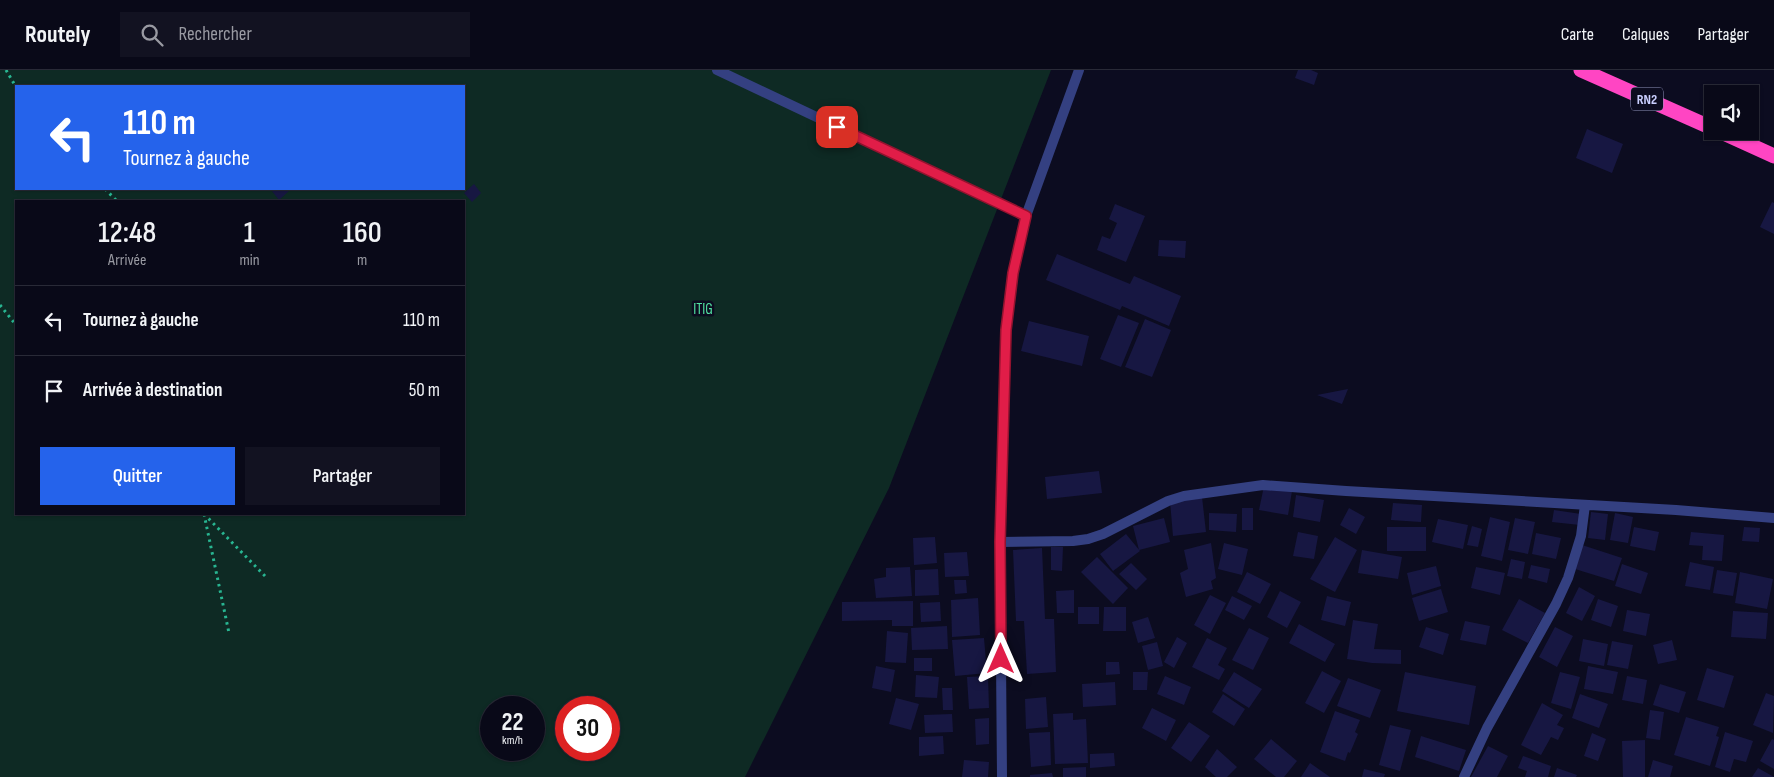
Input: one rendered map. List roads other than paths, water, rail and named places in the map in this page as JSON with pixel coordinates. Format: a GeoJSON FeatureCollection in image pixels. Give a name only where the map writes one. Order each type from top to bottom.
{"type":"FeatureCollection","features":[{"type":"Feature","properties":{"kind":"highway","name":"RN2"},"geometry":{"type":"LineString","coordinates":[[1581,70],[1704,124]]}},
{"type":"Feature","properties":{"kind":"highway"},"geometry":{"type":"LineString","coordinates":[[1739,140],[1774,156]]}},
{"type":"Feature","properties":{"kind":"street"},"geometry":{"type":"LineString","coordinates":[[717,70],[1026,216]]}},
{"type":"Feature","properties":{"kind":"street"},"geometry":{"type":"LineString","coordinates":[[1002,777],[1000,542],[1006,330],[1013,273],[1026,216],[1079,70]]}},
{"type":"Feature","properties":{"kind":"street"},"geometry":{"type":"LineString","coordinates":[[1000,542],[1088,539],[1103,534],[1168,501],[1184,496],[1263,485],[1676,510],[1774,518]]}},
{"type":"Feature","properties":{"kind":"street"},"geometry":{"type":"LineString","coordinates":[[1464,777],[1487,728],[1556,604],[1568,578],[1581,536],[1585,505]]}},
{"type":"Feature","properties":{"kind":"park label","name":"ITIG"},"geometry":{"type":"Point","coordinates":[703,309]}}]}
